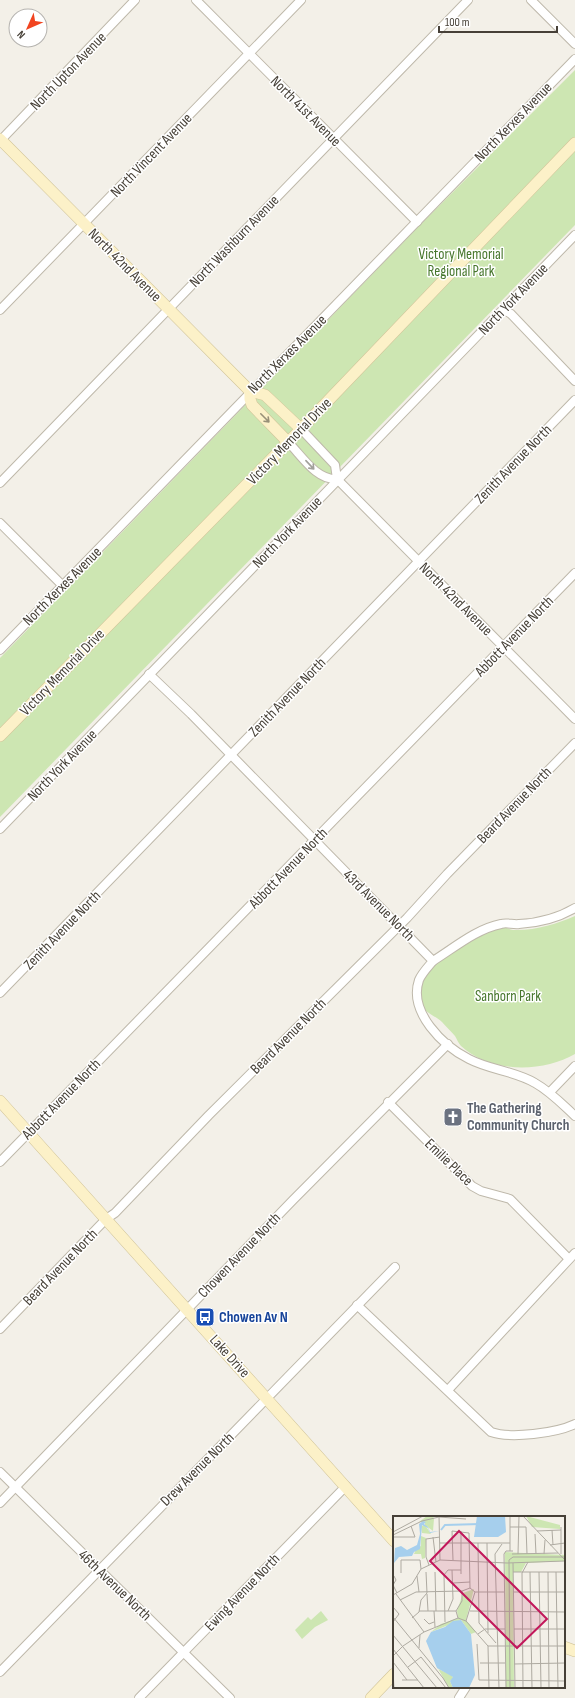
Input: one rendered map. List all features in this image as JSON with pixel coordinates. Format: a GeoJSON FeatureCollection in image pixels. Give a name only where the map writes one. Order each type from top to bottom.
{"type":"FeatureCollection","features":[{"type":"Feature","properties":{"kind":"street","name":"North Upton Avenue"},"geometry":{"type":"LineString","coordinates":[[0,140],[135,0]]}},
{"type":"Feature","properties":{"kind":"street","name":"North 41st Avenue"},"geometry":{"type":"LineString","coordinates":[[196,0],[417,222]]}},
{"type":"Feature","properties":{"kind":"street","name":"North Vincent Avenue"},"geometry":{"type":"LineString","coordinates":[[0,310],[301,0]]}},
{"type":"Feature","properties":{"kind":"street","name":"North Washburn Avenue"},"geometry":{"type":"LineString","coordinates":[[0,482],[468,0]]}},
{"type":"Feature","properties":{"kind":"street"},"geometry":{"type":"LineString","coordinates":[[531,0],[575,44]]}},
{"type":"Feature","properties":{"kind":"street","name":"North Xerxes Avenue"},"geometry":{"type":"LineString","coordinates":[[0,650],[250,391],[261,383],[575,59]]}},
{"type":"Feature","properties":{"kind":"street","name":"North 42nd Avenue"},"geometry":{"type":"LineString","coordinates":[[0,140],[250,391],[265,395],[301,429],[335,465],[337,479],[575,720]]}},
{"type":"Feature","properties":{"kind":"street","name":"Victory Memorial Drive"},"geometry":{"type":"LineString","coordinates":[[0,736],[301,429],[575,143]]}},
{"type":"Feature","properties":{"kind":"street","name":"North York Avenue"},"geometry":{"type":"LineString","coordinates":[[0,829],[337,479],[575,235]]}},
{"type":"Feature","properties":{"kind":"street"},"geometry":{"type":"LineString","coordinates":[[503,309],[510,314],[575,381]]}},
{"type":"Feature","properties":{"kind":"street","name":"North 42nd Avenue"},"geometry":{"type":"LineString","coordinates":[[250,391],[252,406],[319,475],[328,479],[337,479]]}},
{"type":"Feature","properties":{"kind":"street","name":"Zenith Avenue North"},"geometry":{"type":"LineString","coordinates":[[0,993],[575,400]]}},
{"type":"Feature","properties":{"kind":"street"},"geometry":{"type":"LineString","coordinates":[[0,523],[63,586]]}},
{"type":"Feature","properties":{"kind":"street","name":"Abbott Avenue North"},"geometry":{"type":"LineString","coordinates":[[0,1162],[575,573]]}},
{"type":"Feature","properties":{"kind":"street","name":"43rd Avenue North"},"geometry":{"type":"LineString","coordinates":[[149,674],[433,961]]}},
{"type":"Feature","properties":{"kind":"street","name":"Beard Avenue North"},"geometry":{"type":"LineString","coordinates":[[0,1329],[106,1219],[115,1213],[209,1115],[399,926],[447,874],[575,743]]}},
{"type":"Feature","properties":{"kind":"street"},"geometry":{"type":"LineString","coordinates":[[575,908],[543,921],[519,924],[502,923],[486,928],[433,961],[422,974],[417,990],[419,1006],[427,1022],[448,1044],[469,1059],[534,1082],[550,1092],[575,1116]]}},
{"type":"Feature","properties":{"kind":"street","name":"Chowen Avenue North"},"geometry":{"type":"LineString","coordinates":[[0,1503],[388,1102],[448,1044]]}},
{"type":"Feature","properties":{"kind":"street"},"geometry":{"type":"LineString","coordinates":[[550,1092],[575,1066]]}},
{"type":"Feature","properties":{"kind":"street","name":"Lake Drive"},"geometry":{"type":"LineString","coordinates":[[0,1101],[393,1540]]}},
{"type":"Feature","properties":{"kind":"street","name":"Emilie Place"},"geometry":{"type":"LineString","coordinates":[[388,1102],[472,1186],[480,1191],[510,1199],[572,1256]]}},
{"type":"Feature","properties":{"kind":"street"},"geometry":{"type":"LineString","coordinates":[[448,1390],[572,1256]]}},
{"type":"Feature","properties":{"kind":"street","name":"Drew Avenue North"},"geometry":{"type":"LineString","coordinates":[[0,1672],[395,1267]]}},
{"type":"Feature","properties":{"kind":"street"},"geometry":{"type":"LineString","coordinates":[[357,1305],[492,1432],[502,1436],[554,1430],[575,1424]]}},
{"type":"Feature","properties":{"kind":"street","name":"46th Avenue North"},"geometry":{"type":"LineString","coordinates":[[0,1472],[230,1698]]}},
{"type":"Feature","properties":{"kind":"street","name":"Ewing Avenue North"},"geometry":{"type":"LineString","coordinates":[[139,1698],[346,1486]]}},
{"type":"Feature","properties":{"kind":"street"},"geometry":{"type":"LineString","coordinates":[[565,1647],[575,1651]]}},
{"type":"Feature","properties":{"kind":"street"},"geometry":{"type":"LineString","coordinates":[[371,1698],[393,1675]]}},
{"type":"Feature","properties":{"kind":"street"},"geometry":{"type":"LineString","coordinates":[[459,1698],[465,1688]]}},
{"type":"Feature","properties":{"kind":"green space","name":"Victory Memorial Regional Park"},"geometry":{"type":"Polygon","coordinates":[[[575,70],[575,225],[0,817],[0,658],[420,225],[575,70]]]}},
{"type":"Feature","properties":{"kind":"green space","name":"Sanborn Park"},"geometry":{"type":"Polygon","coordinates":[[[575,916],[575,1054],[547,1065],[532,1067],[516,1067],[486,1061],[473,1055],[461,1046],[455,1036],[442,1022],[427,1012],[421,1005],[419,1000],[419,989],[427,972],[436,963],[476,937],[496,928],[505,927],[512,930],[521,930],[537,928],[561,922],[575,916]]]}},
{"type":"Feature","properties":{"kind":"green space"},"geometry":{"type":"Polygon","coordinates":[[[321,1611],[328,1620],[315,1627],[302,1639],[295,1630],[308,1617],[311,1620],[321,1611]]]}},
{"type":"Feature","properties":{"kind":"place","name":"The Gathering Community Church"},"geometry":{"type":"Point","coordinates":[453,1117]}},
{"type":"Feature","properties":{"kind":"place","name":"Chowen Av N"},"geometry":{"type":"Point","coordinates":[205,1317]}}]}
